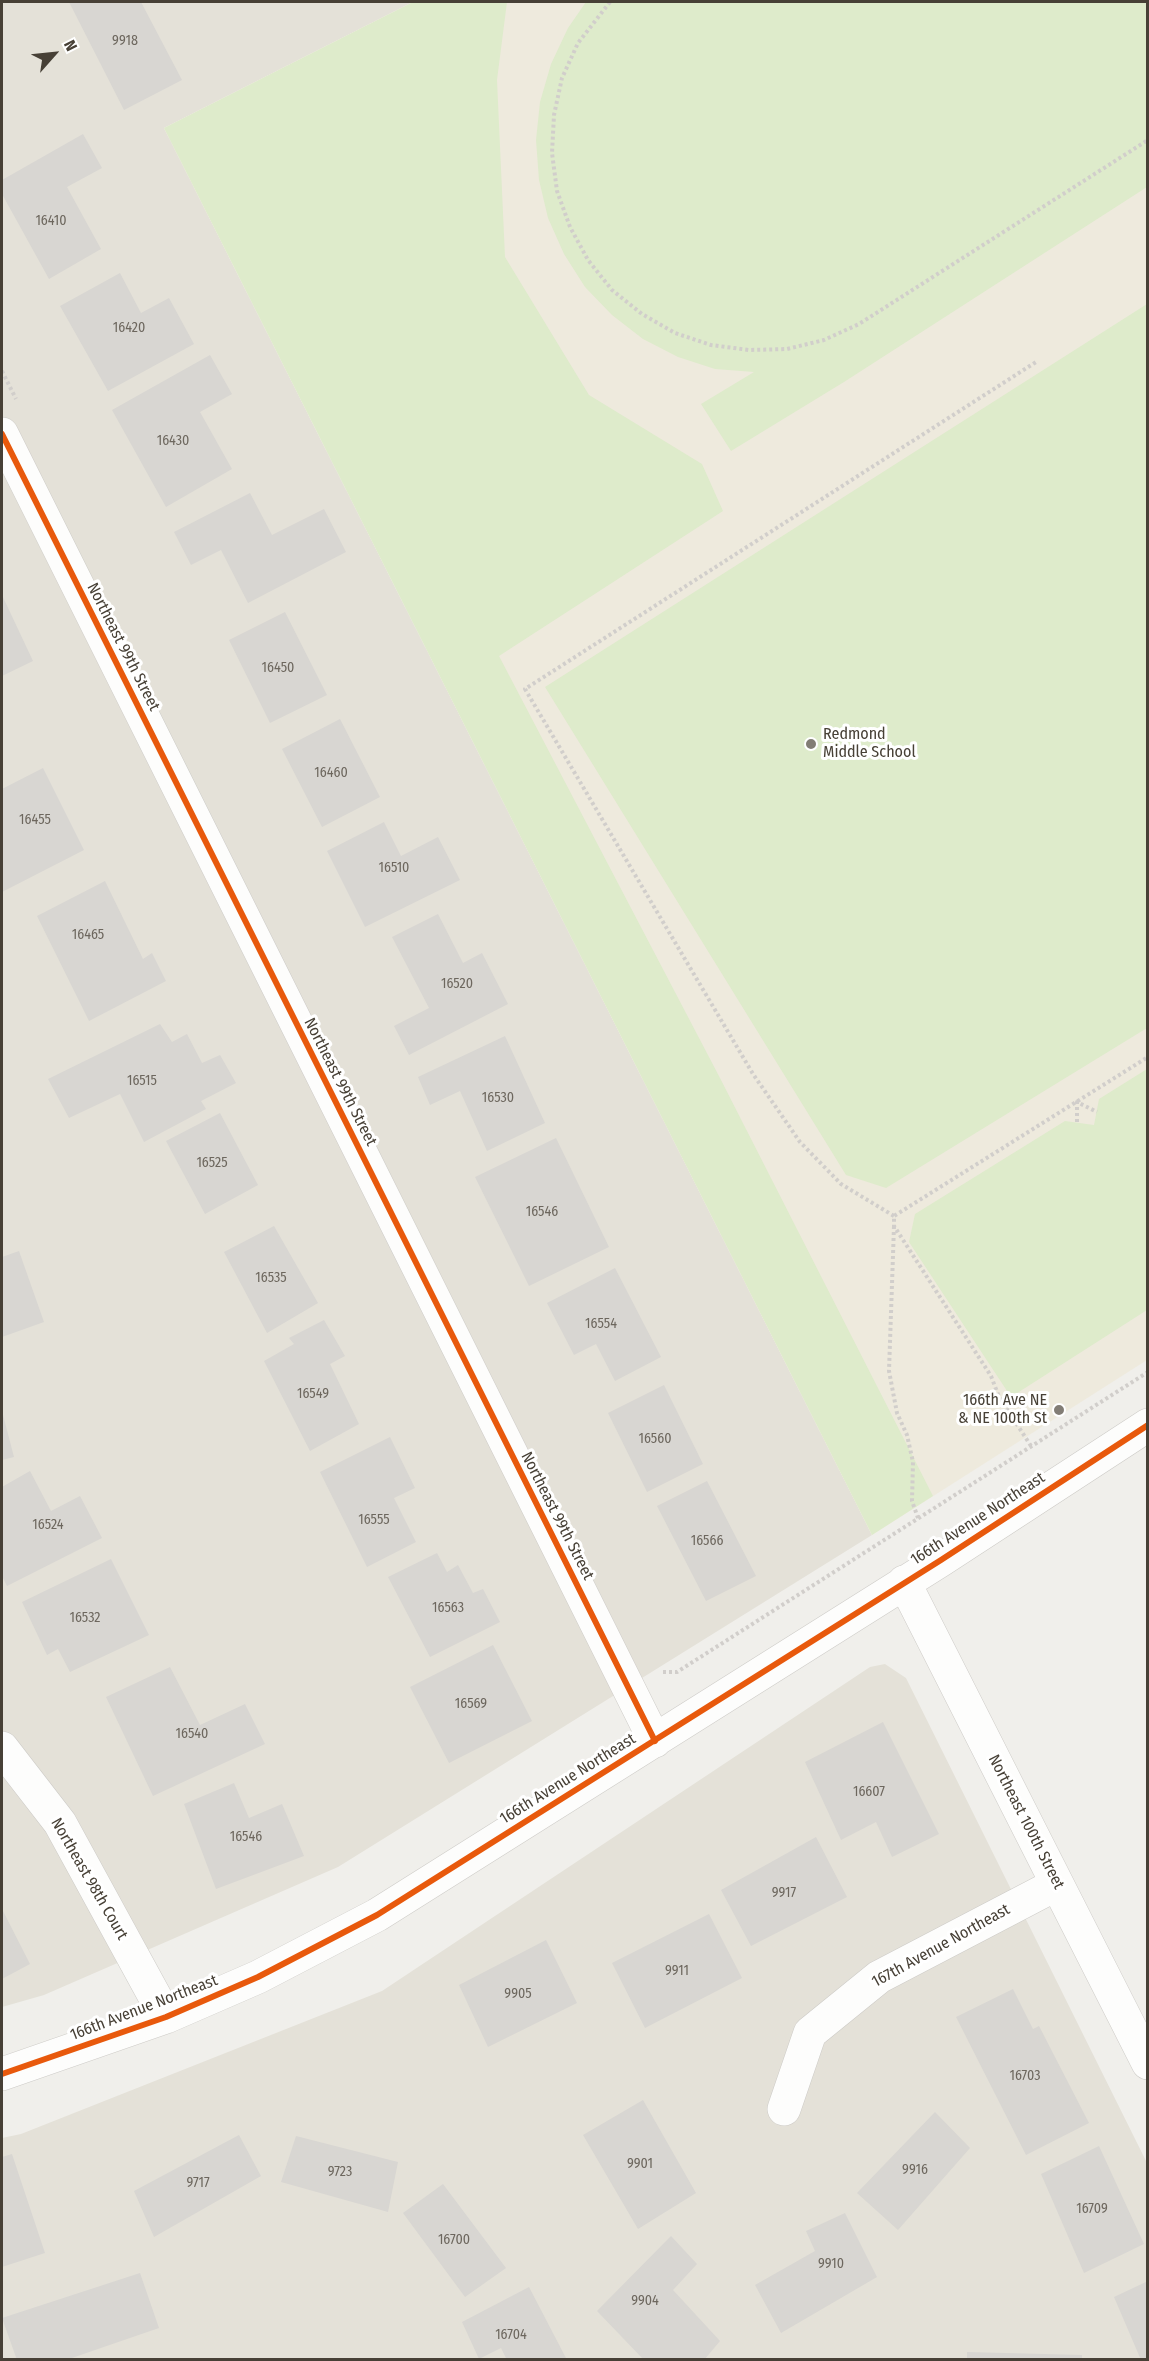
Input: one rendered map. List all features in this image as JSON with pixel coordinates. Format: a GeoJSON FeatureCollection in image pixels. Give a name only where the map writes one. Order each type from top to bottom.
{"type":"FeatureCollection","features":[{"type":"Feature","properties":{"kind":"street","name":"Northeast 99th Street"},"geometry":{"type":"LineString","coordinates":[[2,434],[9,469],[656,1741]]}},
{"type":"Feature","properties":{"kind":"street","name":"166th Avenue Northeast"},"geometry":{"type":"LineString","coordinates":[[2,2074],[166,2017],[258,1977],[377,1915],[656,1741],[1148,1425]]}},
{"type":"Feature","properties":{"kind":"street","name":"Northeast 100th Street"},"geometry":{"type":"LineString","coordinates":[[904,1582],[1148,2063]]}},
{"type":"Feature","properties":{"kind":"street","name":"Northeast 98th Court"},"geometry":{"type":"LineString","coordinates":[[2,1748],[60,1823],[166,2017]]}},
{"type":"Feature","properties":{"kind":"street","name":"167th Avenue Northeast"},"geometry":{"type":"LineString","coordinates":[[784,2109],[810,2033],[879,1977],[1057,1884]]}},
{"type":"Feature","properties":{"kind":"path"},"geometry":{"type":"LineString","coordinates":[[610,2],[578,43],[562,78],[554,115],[552,153],[557,191],[570,227],[588,260],[612,290],[642,314],[675,333],[711,345],[749,350],[787,349],[824,340],[859,324],[1148,140]]}},
{"type":"Feature","properties":{"kind":"path"},"geometry":{"type":"LineString","coordinates":[[894,1216],[841,1184],[800,1142],[753,1074],[525,689],[1036,362]]}},
{"type":"Feature","properties":{"kind":"path"},"geometry":{"type":"LineString","coordinates":[[2,371],[18,404]]}},
{"type":"Feature","properties":{"kind":"path"},"geometry":{"type":"LineString","coordinates":[[894,1216],[1148,1057]]}},
{"type":"Feature","properties":{"kind":"path"},"geometry":{"type":"LineString","coordinates":[[1077,1102],[1097,1112]]}},
{"type":"Feature","properties":{"kind":"path"},"geometry":{"type":"LineString","coordinates":[[1077,1102],[1077,1122]]}},
{"type":"Feature","properties":{"kind":"path"},"geometry":{"type":"LineString","coordinates":[[894,1216],[889,1371],[897,1413],[907,1435],[913,1461],[912,1501],[918,1518]]}},
{"type":"Feature","properties":{"kind":"path"},"geometry":{"type":"LineString","coordinates":[[894,1226],[991,1376],[999,1397],[1031,1446]]}},
{"type":"Feature","properties":{"kind":"path"},"geometry":{"type":"LineString","coordinates":[[659,1671],[677,1672],[1148,1372]]}},
{"type":"Feature","properties":{"kind":"shaded area"},"geometry":{"type":"Polygon","coordinates":[[[2,2],[413,2],[164,128],[872,1535],[338,1867],[44,1995],[2,2007],[2,2]]]}},
{"type":"Feature","properties":{"kind":"shaded area","name":"Redmond Middle School"},"geometry":{"type":"Polygon","coordinates":[[[413,2],[1147,2],[1147,1360],[872,1535],[164,128],[413,2]]]}},
{"type":"Feature","properties":{"kind":"shaded area"},"geometry":{"type":"Polygon","coordinates":[[[885,1664],[906,1678],[1147,2163],[1147,2359],[2,2359],[2,2138],[21,2134],[382,1991],[870,1667],[885,1664]]]}},
{"type":"Feature","properties":{"kind":"green space"},"geometry":{"type":"Polygon","coordinates":[[[413,2],[507,2],[497,80],[505,257],[589,395],[702,464],[723,511],[499,656],[720,1078],[933,1496],[872,1535],[164,128],[413,2]]]}},
{"type":"Feature","properties":{"kind":"green space"},"geometry":{"type":"Polygon","coordinates":[[[586,2],[1147,2],[1147,187],[844,382],[731,451],[701,404],[754,372],[715,369],[678,357],[643,339],[612,315],[585,287],[564,254],[548,218],[539,180],[536,140],[540,102],[551,64],[568,28],[586,2]]]}},
{"type":"Feature","properties":{"kind":"green space"},"geometry":{"type":"Polygon","coordinates":[[[1147,304],[1147,1028],[886,1188],[846,1175],[545,687],[1147,304]]]}},
{"type":"Feature","properties":{"kind":"green space"},"geometry":{"type":"Polygon","coordinates":[[[1147,1069],[1147,1310],[1011,1397],[909,1242],[915,1214],[1065,1121],[1094,1125],[1099,1099],[1147,1069]]]}},
{"type":"Feature","properties":{"kind":"building"},"geometry":{"type":"Polygon","coordinates":[[[69,2],[141,2],[182,80],[124,110],[69,2]]]}},
{"type":"Feature","properties":{"kind":"building"},"geometry":{"type":"Polygon","coordinates":[[[83,134],[102,168],[67,187],[101,249],[49,279],[2,194],[2,180],[83,134]]]}},
{"type":"Feature","properties":{"kind":"building"},"geometry":{"type":"Polygon","coordinates":[[[120,273],[141,313],[169,298],[194,344],[108,391],[60,306],[120,273]]]}},
{"type":"Feature","properties":{"kind":"building"},"geometry":{"type":"Polygon","coordinates":[[[210,355],[232,394],[200,412],[232,469],[166,507],[112,410],[210,355]]]}},
{"type":"Feature","properties":{"kind":"building"},"geometry":{"type":"Polygon","coordinates":[[[250,493],[272,535],[324,509],[346,552],[248,603],[221,550],[191,565],[174,532],[250,493]]]}},
{"type":"Feature","properties":{"kind":"building"},"geometry":{"type":"Polygon","coordinates":[[[2,595],[33,661],[2,676],[2,595]]]}},
{"type":"Feature","properties":{"kind":"building"},"geometry":{"type":"Polygon","coordinates":[[[285,612],[327,695],[270,723],[229,640],[285,612]]]}},
{"type":"Feature","properties":{"kind":"building"},"geometry":{"type":"Polygon","coordinates":[[[340,719],[380,797],[322,827],[282,749],[340,719]]]}},
{"type":"Feature","properties":{"kind":"building"},"geometry":{"type":"Polygon","coordinates":[[[43,768],[84,850],[2,892],[2,789],[43,768]]]}},
{"type":"Feature","properties":{"kind":"building"},"geometry":{"type":"Polygon","coordinates":[[[384,822],[401,856],[438,837],[460,880],[365,927],[327,851],[384,822]]]}},
{"type":"Feature","properties":{"kind":"building"},"geometry":{"type":"Polygon","coordinates":[[[105,881],[143,959],[152,953],[166,981],[89,1021],[37,916],[105,881]]]}},
{"type":"Feature","properties":{"kind":"building"},"geometry":{"type":"Polygon","coordinates":[[[438,914],[463,963],[482,953],[508,1004],[409,1055],[394,1026],[429,1008],[392,937],[438,914]]]}},
{"type":"Feature","properties":{"kind":"building"},"geometry":{"type":"Polygon","coordinates":[[[160,1024],[172,1042],[187,1034],[202,1063],[220,1055],[236,1083],[201,1101],[206,1109],[144,1142],[120,1094],[69,1118],[48,1079],[160,1024]]]}},
{"type":"Feature","properties":{"kind":"building"},"geometry":{"type":"Polygon","coordinates":[[[505,1036],[545,1123],[487,1151],[460,1091],[430,1105],[418,1077],[505,1036]]]}},
{"type":"Feature","properties":{"kind":"building"},"geometry":{"type":"Polygon","coordinates":[[[220,1113],[258,1185],[205,1214],[166,1141],[220,1113]]]}},
{"type":"Feature","properties":{"kind":"building"},"geometry":{"type":"Polygon","coordinates":[[[556,1138],[609,1247],[529,1286],[475,1177],[556,1138]]]}},
{"type":"Feature","properties":{"kind":"building"},"geometry":{"type":"Polygon","coordinates":[[[274,1226],[318,1303],[267,1333],[224,1252],[274,1226]]]}},
{"type":"Feature","properties":{"kind":"building"},"geometry":{"type":"Polygon","coordinates":[[[19,1251],[44,1322],[2,1337],[2,1257],[19,1251]]]}},
{"type":"Feature","properties":{"kind":"building"},"geometry":{"type":"Polygon","coordinates":[[[615,1268],[661,1357],[615,1381],[596,1344],[574,1355],[547,1303],[615,1268]]]}},
{"type":"Feature","properties":{"kind":"building"},"geometry":{"type":"Polygon","coordinates":[[[324,1320],[345,1356],[330,1364],[359,1424],[310,1451],[264,1361],[294,1344],[289,1338],[324,1320]]]}},
{"type":"Feature","properties":{"kind":"building"},"geometry":{"type":"Polygon","coordinates":[[[664,1385],[703,1464],[647,1492],[608,1413],[664,1385]]]}},
{"type":"Feature","properties":{"kind":"building"},"geometry":{"type":"Polygon","coordinates":[[[2,1411],[14,1457],[2,1460],[2,1411]]]}},
{"type":"Feature","properties":{"kind":"building"},"geometry":{"type":"Polygon","coordinates":[[[390,1437],[415,1488],[394,1498],[416,1542],[367,1567],[320,1472],[390,1437]]]}},
{"type":"Feature","properties":{"kind":"building"},"geometry":{"type":"Polygon","coordinates":[[[30,1471],[51,1511],[80,1496],[102,1538],[7,1586],[2,1576],[2,1487],[30,1471]]]}},
{"type":"Feature","properties":{"kind":"building"},"geometry":{"type":"Polygon","coordinates":[[[707,1481],[756,1576],[706,1601],[657,1506],[707,1481]]]}},
{"type":"Feature","properties":{"kind":"building"},"geometry":{"type":"Polygon","coordinates":[[[437,1553],[447,1572],[458,1565],[473,1593],[483,1589],[500,1622],[430,1657],[388,1577],[437,1553]]]}},
{"type":"Feature","properties":{"kind":"building"},"geometry":{"type":"Polygon","coordinates":[[[111,1559],[149,1635],[70,1672],[58,1649],[47,1655],[22,1602],[111,1559]]]}},
{"type":"Feature","properties":{"kind":"building"},"geometry":{"type":"Polygon","coordinates":[[[493,1645],[532,1721],[449,1763],[410,1687],[493,1645]]]}},
{"type":"Feature","properties":{"kind":"building"},"geometry":{"type":"Polygon","coordinates":[[[170,1667],[200,1725],[245,1704],[265,1744],[153,1796],[106,1697],[170,1667]]]}},
{"type":"Feature","properties":{"kind":"building"},"geometry":{"type":"Polygon","coordinates":[[[883,1722],[939,1834],[892,1857],[876,1822],[841,1840],[805,1762],[883,1722]]]}},
{"type":"Feature","properties":{"kind":"building"},"geometry":{"type":"Polygon","coordinates":[[[234,1783],[249,1818],[282,1804],[304,1856],[216,1889],[184,1804],[234,1783]]]}},
{"type":"Feature","properties":{"kind":"building"},"geometry":{"type":"Polygon","coordinates":[[[816,1837],[847,1897],[751,1946],[721,1890],[816,1837]]]}},
{"type":"Feature","properties":{"kind":"building"},"geometry":{"type":"Polygon","coordinates":[[[2,1909],[30,1964],[2,1979],[2,1909]]]}},
{"type":"Feature","properties":{"kind":"building"},"geometry":{"type":"Polygon","coordinates":[[[709,1914],[742,1978],[645,2028],[612,1963],[709,1914]]]}},
{"type":"Feature","properties":{"kind":"building"},"geometry":{"type":"Polygon","coordinates":[[[546,1940],[577,2003],[488,2047],[459,1985],[546,1940]]]}},
{"type":"Feature","properties":{"kind":"building"},"geometry":{"type":"Polygon","coordinates":[[[1013,1989],[1033,2029],[1039,2026],[1089,2123],[1026,2155],[956,2017],[1013,1989]]]}},
{"type":"Feature","properties":{"kind":"building"},"geometry":{"type":"Polygon","coordinates":[[[643,2100],[696,2193],[638,2229],[583,2135],[643,2100]]]}},
{"type":"Feature","properties":{"kind":"building"},"geometry":{"type":"Polygon","coordinates":[[[935,2112],[970,2148],[898,2230],[857,2193],[935,2112]]]}},
{"type":"Feature","properties":{"kind":"building"},"geometry":{"type":"Polygon","coordinates":[[[239,2135],[261,2176],[154,2237],[134,2191],[239,2135]]]}},
{"type":"Feature","properties":{"kind":"building"},"geometry":{"type":"Polygon","coordinates":[[[296,2136],[398,2162],[388,2212],[281,2182],[296,2136]]]}},
{"type":"Feature","properties":{"kind":"building"},"geometry":{"type":"Polygon","coordinates":[[[1099,2146],[1144,2244],[1084,2273],[1041,2174],[1099,2146]]]}},
{"type":"Feature","properties":{"kind":"building"},"geometry":{"type":"Polygon","coordinates":[[[12,2154],[45,2253],[2,2267],[2,2157],[12,2154]]]}},
{"type":"Feature","properties":{"kind":"building"},"geometry":{"type":"Polygon","coordinates":[[[443,2184],[506,2268],[465,2297],[403,2213],[443,2184]]]}},
{"type":"Feature","properties":{"kind":"building"},"geometry":{"type":"Polygon","coordinates":[[[845,2213],[877,2277],[781,2333],[755,2285],[815,2251],[806,2231],[845,2213]]]}},
{"type":"Feature","properties":{"kind":"building"},"geometry":{"type":"Polygon","coordinates":[[[671,2236],[697,2264],[673,2290],[720,2341],[704,2360],[644,2360],[597,2311],[671,2236]]]}},
{"type":"Feature","properties":{"kind":"building"},"geometry":{"type":"Polygon","coordinates":[[[140,2273],[159,2328],[66,2360],[17,2360],[2,2318],[140,2273]]]}},
{"type":"Feature","properties":{"kind":"building"},"geometry":{"type":"Polygon","coordinates":[[[1148,2281],[1148,2360],[1141,2360],[1114,2297],[1148,2281]]]}},
{"type":"Feature","properties":{"kind":"building"},"geometry":{"type":"Polygon","coordinates":[[[529,2287],[567,2360],[507,2360],[501,2348],[479,2359],[462,2322],[529,2287]]]}},
{"type":"Feature","properties":{"kind":"building"},"geometry":{"type":"Polygon","coordinates":[[[967,2352],[1082,2355],[1082,2360],[967,2360],[967,2352]]]}},
{"type":"Feature","properties":{"kind":"cycle path"},"geometry":{"type":"LineString","coordinates":[[2,434],[655,1741]]}},
{"type":"Feature","properties":{"kind":"cycle path"},"geometry":{"type":"LineString","coordinates":[[2,2074],[166,2017],[258,1977],[377,1915],[941,1560],[1148,1425]]}},
{"type":"Feature","properties":{"kind":"place","name":"Redmond Middle School"},"geometry":{"type":"Point","coordinates":[811,744]}},
{"type":"Feature","properties":{"kind":"place","name":"166th Ave NE & NE 100th St"},"geometry":{"type":"Point","coordinates":[1059,1410]}}]}
